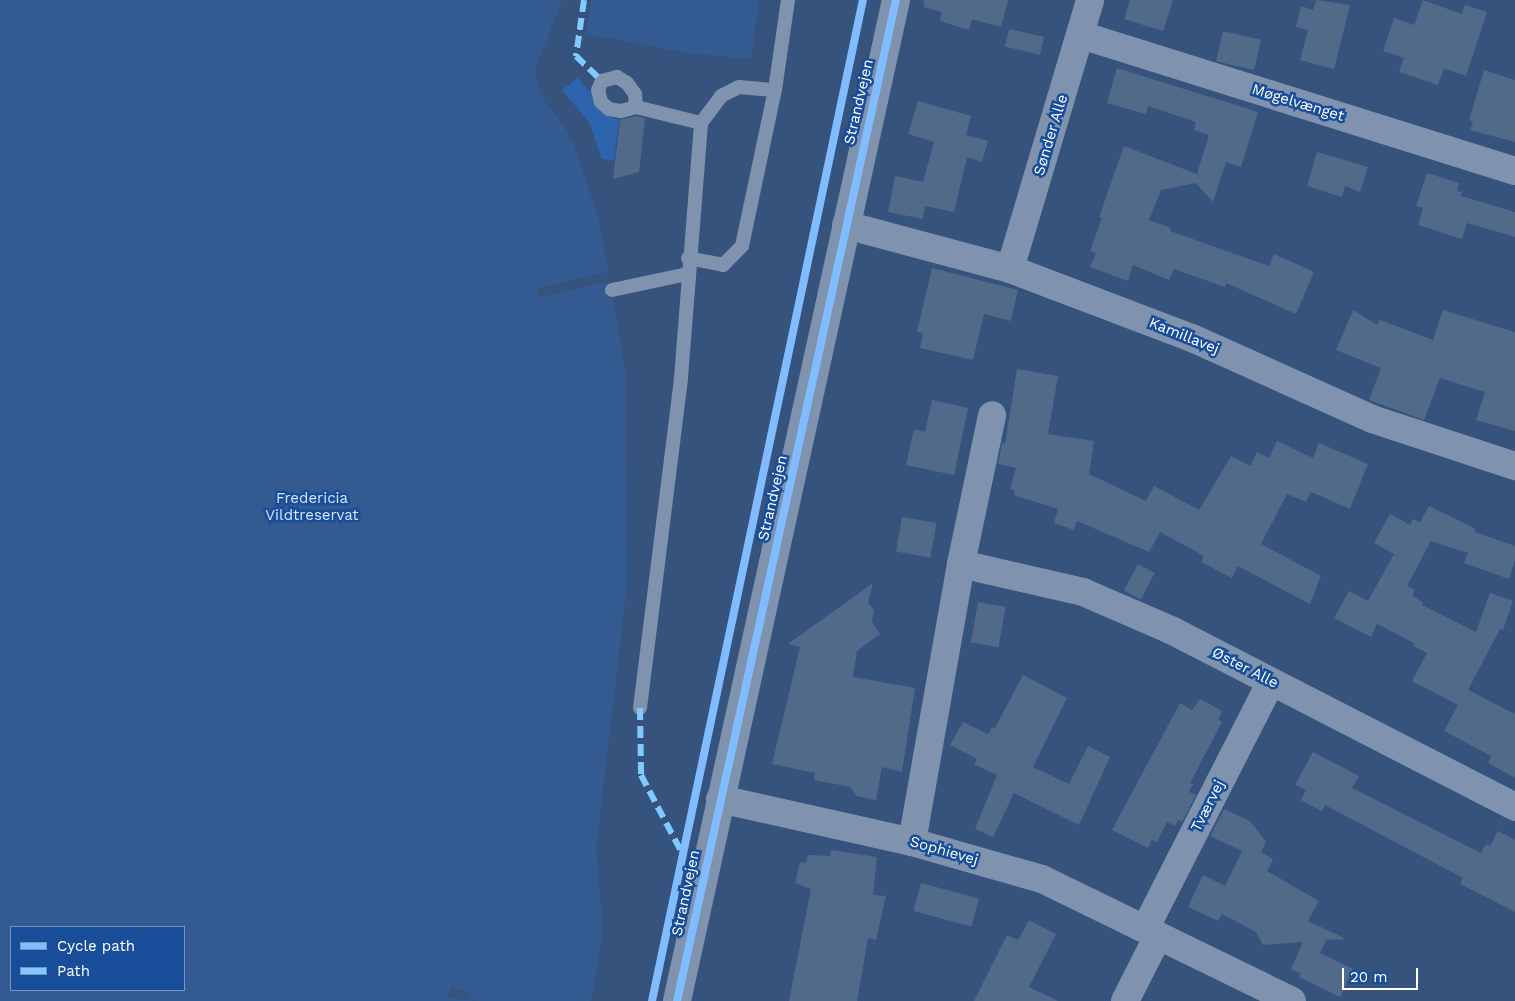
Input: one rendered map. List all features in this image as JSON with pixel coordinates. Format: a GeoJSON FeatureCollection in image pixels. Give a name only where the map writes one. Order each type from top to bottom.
{"type":"FeatureCollection","features":[{"type":"Feature","properties":{"kind":"street","name":"Strandvejen"},"geometry":{"type":"LineString","coordinates":[[677,1001],[896,0]]}},
{"type":"Feature","properties":{"kind":"street","name":"Sønder Alle"},"geometry":{"type":"LineString","coordinates":[[1010,268],[1082,35],[1090,0]]}},
{"type":"Feature","properties":{"kind":"street","name":"Møgelvænget"},"geometry":{"type":"LineString","coordinates":[[1082,35],[1515,171]]}},
{"type":"Feature","properties":{"kind":"street","name":"Kamillavej"},"geometry":{"type":"LineString","coordinates":[[846,225],[1010,268],[1192,338],[1372,419],[1515,466]]}},
{"type":"Feature","properties":{"kind":"street"},"geometry":{"type":"LineString","coordinates":[[912,842],[961,564],[992,415]]}},
{"type":"Feature","properties":{"kind":"street","name":"Øster Alle"},"geometry":{"type":"LineString","coordinates":[[961,564],[1083,592],[1172,630],[1515,807]]}},
{"type":"Feature","properties":{"kind":"street","name":"Tværvej"},"geometry":{"type":"LineString","coordinates":[[1151,932],[1271,682]]}},
{"type":"Feature","properties":{"kind":"street","name":"Sophievej"},"geometry":{"type":"LineString","coordinates":[[720,799],[912,842],[1042,879],[1292,1001]]}},
{"type":"Feature","properties":{"kind":"street"},"geometry":{"type":"LineString","coordinates":[[1125,1001],[1151,932]]}},
{"type":"Feature","properties":{"kind":"lane"},"geometry":{"type":"LineString","coordinates":[[688,258],[723,265],[733,259],[742,246],[775,90],[788,0]]}},
{"type":"Feature","properties":{"kind":"lane"},"geometry":{"type":"LineString","coordinates":[[640,708],[681,378],[688,258],[701,123],[721,96],[739,87],[775,90]]}},
{"type":"Feature","properties":{"kind":"lane"},"geometry":{"type":"LineString","coordinates":[[636,107],[671,110],[701,123]]}},
{"type":"Feature","properties":{"kind":"lane"},"geometry":{"type":"LineString","coordinates":[[612,290],[687,274]]}},
{"type":"Feature","properties":{"kind":"shaded area","name":"Fredericia Vildtreservat"},"geometry":{"type":"Polygon","coordinates":[[[0,0],[562,0],[535,70],[537,84],[546,103],[562,123],[573,142],[599,219],[625,368],[627,585],[596,849],[603,933],[591,1001],[0,1001],[0,0]]]}},
{"type":"Feature","properties":{"kind":"shaded area"},"geometry":{"type":"Polygon","coordinates":[[[591,0],[759,0],[751,59],[687,53],[586,34],[591,0]]]}},
{"type":"Feature","properties":{"kind":"shaded area"},"geometry":{"type":"Polygon","coordinates":[[[578,78],[612,118],[619,119],[614,160],[602,159],[589,122],[562,90],[578,78]]]}},
{"type":"Feature","properties":{"kind":"pier"},"geometry":{"type":"Polygon","coordinates":[[[608,272],[610,281],[539,297],[537,288],[608,272]]]}},
{"type":"Feature","properties":{"kind":"pier"},"geometry":{"type":"Polygon","coordinates":[[[451,987],[469,992],[468,999],[480,1001],[448,998],[451,987]]]}},
{"type":"Feature","properties":{"kind":"building"},"geometry":{"type":"Polygon","coordinates":[[[924,0],[1008,0],[1001,27],[972,19],[969,30],[940,21],[942,12],[924,7],[924,0]]]}},
{"type":"Feature","properties":{"kind":"building"},"geometry":{"type":"Polygon","coordinates":[[[1130,0],[1173,0],[1163,31],[1124,19],[1130,0]]]}},
{"type":"Feature","properties":{"kind":"building"},"geometry":{"type":"Polygon","coordinates":[[[1316,0],[1350,5],[1334,69],[1300,60],[1308,30],[1296,27],[1301,6],[1313,10],[1316,0]]]}},
{"type":"Feature","properties":{"kind":"building"},"geometry":{"type":"Polygon","coordinates":[[[1423,0],[1462,14],[1465,5],[1487,12],[1466,76],[1444,68],[1438,85],[1399,72],[1404,58],[1383,51],[1394,18],[1414,25],[1423,0]]]}},
{"type":"Feature","properties":{"kind":"building"},"geometry":{"type":"Polygon","coordinates":[[[1009,29],[1044,37],[1040,55],[1005,47],[1009,29]]]}},
{"type":"Feature","properties":{"kind":"building"},"geometry":{"type":"Polygon","coordinates":[[[1223,31],[1261,40],[1254,70],[1216,61],[1223,31]]]}},
{"type":"Feature","properties":{"kind":"building"},"geometry":{"type":"Polygon","coordinates":[[[1117,68],[1258,112],[1241,167],[1226,162],[1213,202],[1196,183],[1161,190],[1149,220],[1171,228],[1170,231],[1269,266],[1274,254],[1314,272],[1296,314],[1226,283],[1225,287],[1174,269],[1169,280],[1133,265],[1128,281],[1090,267],[1096,253],[1090,251],[1102,218],[1099,217],[1124,146],[1197,174],[1209,135],[1194,130],[1196,122],[1148,106],[1146,114],[1107,103],[1117,68]]]}},
{"type":"Feature","properties":{"kind":"building"},"geometry":{"type":"Polygon","coordinates":[[[1484,70],[1515,80],[1515,142],[1470,130],[1473,121],[1469,120],[1484,70]]]}},
{"type":"Feature","properties":{"kind":"building"},"geometry":{"type":"Polygon","coordinates":[[[918,101],[971,116],[966,135],[988,141],[982,162],[967,157],[954,212],[925,206],[923,219],[888,212],[895,176],[923,182],[934,142],[908,134],[918,101]]]}},
{"type":"Feature","properties":{"kind":"building"},"geometry":{"type":"Polygon","coordinates":[[[636,116],[645,118],[639,172],[613,179],[620,120],[636,116]]]}},
{"type":"Feature","properties":{"kind":"building"},"geometry":{"type":"Polygon","coordinates":[[[1317,152],[1368,167],[1360,192],[1345,186],[1342,197],[1307,186],[1317,152]]]}},
{"type":"Feature","properties":{"kind":"building"},"geometry":{"type":"Polygon","coordinates":[[[1427,173],[1459,183],[1457,191],[1462,192],[1461,196],[1515,212],[1515,237],[1467,223],[1462,239],[1418,225],[1423,208],[1416,206],[1427,173]]]}},
{"type":"Feature","properties":{"kind":"building"},"geometry":{"type":"Polygon","coordinates":[[[932,268],[1018,290],[1011,321],[984,314],[973,360],[920,348],[923,333],[917,332],[932,268]]]}},
{"type":"Feature","properties":{"kind":"building"},"geometry":{"type":"Polygon","coordinates":[[[1353,310],[1377,325],[1380,320],[1433,340],[1443,310],[1515,332],[1515,431],[1476,420],[1485,392],[1440,378],[1424,420],[1369,400],[1381,368],[1336,350],[1353,310]]]}},
{"type":"Feature","properties":{"kind":"building"},"geometry":{"type":"Polygon","coordinates":[[[1017,369],[1058,376],[1048,434],[1094,441],[1089,474],[1146,501],[1154,486],[1199,510],[1231,456],[1250,466],[1257,452],[1269,458],[1277,441],[1313,458],[1319,443],[1368,464],[1350,509],[1311,492],[1306,502],[1287,494],[1261,544],[1321,576],[1310,604],[1238,566],[1232,578],[1201,562],[1204,556],[1160,532],[1149,552],[1077,521],[1074,530],[1054,523],[1058,509],[1014,495],[1015,490],[1010,489],[1016,468],[998,464],[1002,443],[1005,444],[1017,369]]]}},
{"type":"Feature","properties":{"kind":"building"},"geometry":{"type":"Polygon","coordinates":[[[932,400],[968,408],[954,475],[906,465],[914,429],[925,432],[932,400]]]}},
{"type":"Feature","properties":{"kind":"building"},"geometry":{"type":"Polygon","coordinates":[[[1429,506],[1474,528],[1475,532],[1515,546],[1515,560],[1509,579],[1464,563],[1468,553],[1431,541],[1407,586],[1415,590],[1412,596],[1423,602],[1422,605],[1476,632],[1490,593],[1513,601],[1503,630],[1500,629],[1468,690],[1515,714],[1515,778],[1488,763],[1491,756],[1444,731],[1458,705],[1412,681],[1427,653],[1413,646],[1414,643],[1377,624],[1371,637],[1334,618],[1349,591],[1368,601],[1394,554],[1374,543],[1390,514],[1410,525],[1413,519],[1420,522],[1429,506]]]}},
{"type":"Feature","properties":{"kind":"building"},"geometry":{"type":"Polygon","coordinates":[[[902,517],[936,523],[930,558],[896,551],[902,517]]]}},
{"type":"Feature","properties":{"kind":"building"},"geometry":{"type":"Polygon","coordinates":[[[1138,564],[1155,573],[1141,599],[1124,590],[1138,564]]]}},
{"type":"Feature","properties":{"kind":"building"},"geometry":{"type":"Polygon","coordinates":[[[873,583],[868,603],[874,610],[872,622],[880,634],[857,651],[853,677],[915,688],[902,772],[882,767],[876,800],[856,796],[851,787],[814,780],[815,773],[772,764],[800,647],[788,644],[873,583]]]}},
{"type":"Feature","properties":{"kind":"building"},"geometry":{"type":"Polygon","coordinates":[[[978,602],[1006,607],[998,647],[971,642],[978,602]]]}},
{"type":"Feature","properties":{"kind":"building"},"geometry":{"type":"Polygon","coordinates":[[[1023,675],[1067,698],[1033,767],[1069,784],[1088,746],[1110,757],[1079,825],[1014,793],[993,837],[975,829],[997,775],[974,764],[977,759],[950,745],[963,722],[988,734],[992,727],[995,728],[1023,675]]]}},
{"type":"Feature","properties":{"kind":"building"},"geometry":{"type":"Polygon","coordinates":[[[1200,699],[1222,711],[1218,720],[1222,722],[1190,783],[1193,784],[1189,792],[1196,795],[1182,822],[1178,820],[1175,826],[1167,822],[1157,842],[1152,840],[1148,848],[1112,830],[1180,703],[1192,710],[1200,699]]]}},
{"type":"Feature","properties":{"kind":"building"},"geometry":{"type":"Polygon","coordinates":[[[1313,752],[1359,776],[1352,788],[1481,853],[1486,844],[1490,846],[1498,831],[1515,840],[1515,912],[1460,884],[1463,878],[1325,805],[1322,811],[1301,800],[1306,790],[1295,785],[1313,752]]]}},
{"type":"Feature","properties":{"kind":"building"},"geometry":{"type":"Polygon","coordinates":[[[1224,809],[1250,821],[1266,842],[1261,852],[1273,859],[1267,871],[1319,901],[1308,921],[1346,939],[1326,940],[1320,953],[1353,969],[1340,997],[1299,977],[1301,974],[1291,969],[1303,942],[1263,945],[1256,932],[1222,914],[1218,921],[1188,907],[1203,875],[1225,886],[1242,851],[1210,836],[1224,809]]]}},
{"type":"Feature","properties":{"kind":"building"},"geometry":{"type":"Polygon","coordinates":[[[831,850],[877,857],[873,895],[886,896],[876,940],[868,938],[857,1001],[789,1001],[811,889],[795,883],[800,862],[806,863],[808,855],[830,856],[831,850]]]}},
{"type":"Feature","properties":{"kind":"building"},"geometry":{"type":"Polygon","coordinates":[[[921,883],[979,899],[971,927],[913,911],[921,883]]]}},
{"type":"Feature","properties":{"kind":"building"},"geometry":{"type":"Polygon","coordinates":[[[1029,920],[1056,934],[1029,987],[1058,1001],[974,1001],[1007,935],[1018,940],[1029,920]]]}},
{"type":"Feature","properties":{"kind":"marked path"},"geometry":{"type":"LineString","coordinates":[[584,0],[576,56],[602,81]]}},
{"type":"Feature","properties":{"kind":"marked path"},"geometry":{"type":"LineString","coordinates":[[640,708],[641,775],[683,855]]}},
{"type":"Feature","properties":{"kind":"cycle path"},"geometry":{"type":"LineString","coordinates":[[652,1001],[863,0]]}},
{"type":"Feature","properties":{"kind":"cycle path"},"geometry":{"type":"LineString","coordinates":[[677,1001],[896,0]]}}]}
